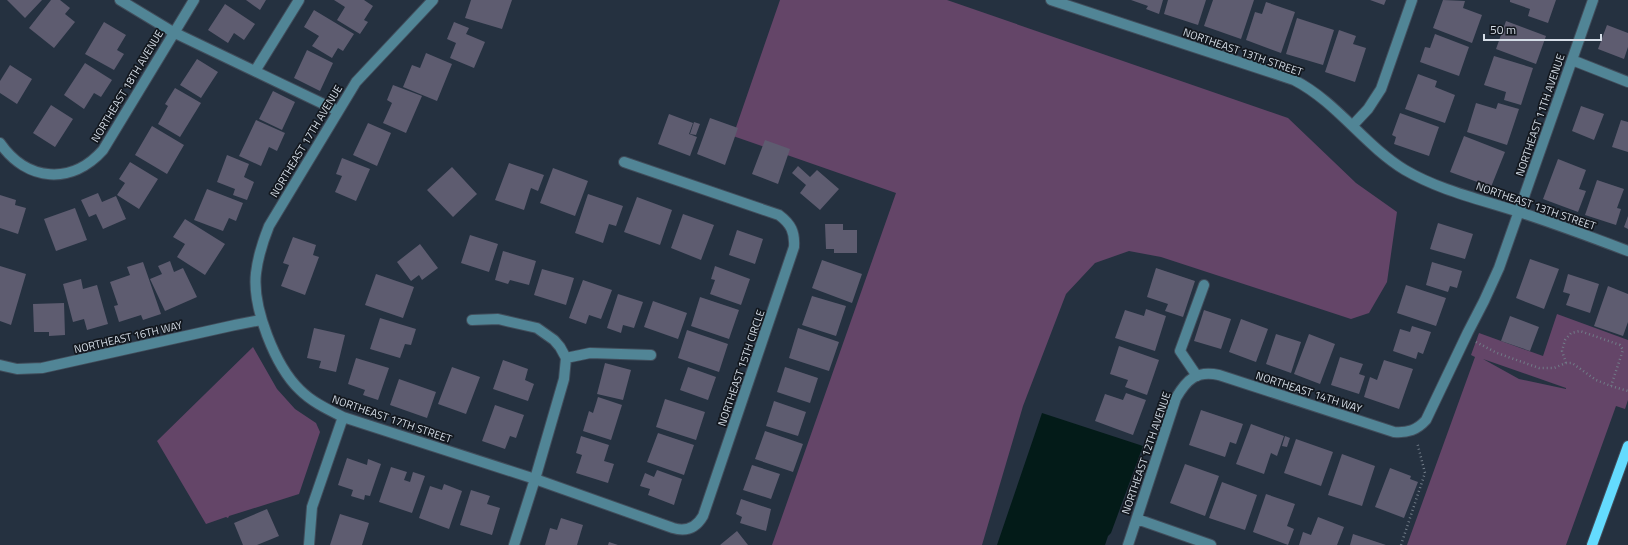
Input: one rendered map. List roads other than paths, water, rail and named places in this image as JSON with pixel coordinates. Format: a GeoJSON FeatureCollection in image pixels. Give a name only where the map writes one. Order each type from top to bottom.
{"type":"FeatureCollection","features":[{"type":"Feature","properties":{"kind":"main road"},"geometry":{"type":"LineString","coordinates":[[1592,545],[1628,446]]}},
{"type":"Feature","properties":{"kind":"street"},"geometry":{"type":"LineString","coordinates":[[120,0],[173,32],[338,111]]}},
{"type":"Feature","properties":{"kind":"street","name":"NORTHEAST 18TH AVENUE"},"geometry":{"type":"LineString","coordinates":[[3,147],[14,160],[24,167],[45,174],[57,175],[69,173],[90,163],[103,150],[173,32],[194,0]]}},
{"type":"Feature","properties":{"kind":"street"},"geometry":{"type":"LineString","coordinates":[[255,71],[299,0]]}},
{"type":"Feature","properties":{"kind":"street","name":"NORTHEAST 17TH AVENUE"},"geometry":{"type":"LineString","coordinates":[[261,320],[259,313],[256,274],[261,247],[269,226],[356,82],[433,0]]}},
{"type":"Feature","properties":{"kind":"street","name":"NORTHEAST 13TH STREET"},"geometry":{"type":"LineString","coordinates":[[1051,0],[1294,80],[1316,93],[1390,159],[1421,179],[1519,211],[1628,251]]}},
{"type":"Feature","properties":{"kind":"street"},"geometry":{"type":"LineString","coordinates":[[1353,125],[1368,109],[1381,89],[1412,0]]}},
{"type":"Feature","properties":{"kind":"street","name":"NORTHEAST 11TH AVENUE"},"geometry":{"type":"LineString","coordinates":[[1414,430],[1421,426],[1426,420],[1492,286],[1593,0]]}},
{"type":"Feature","properties":{"kind":"street"},"geometry":{"type":"LineString","coordinates":[[1572,60],[1628,82]]}},
{"type":"Feature","properties":{"kind":"street","name":"NORTHEAST 15TH CIRCLE"},"geometry":{"type":"LineString","coordinates":[[535,480],[673,528],[684,530],[695,526],[703,516],[794,247],[795,238],[792,229],[779,215],[624,162]]}},
{"type":"Feature","properties":{"kind":"street"},"geometry":{"type":"LineString","coordinates":[[1196,376],[1180,351],[1204,285]]}},
{"type":"Feature","properties":{"kind":"street"},"geometry":{"type":"LineString","coordinates":[[472,320],[498,319],[537,328],[554,340],[566,358],[564,379],[535,480],[514,545]]}},
{"type":"Feature","properties":{"kind":"street","name":"NORTHEAST 16TH WAY"},"geometry":{"type":"LineString","coordinates":[[0,365],[17,369],[42,368],[261,320]]}},
{"type":"Feature","properties":{"kind":"street","name":"NORTHEAST 17TH STREET"},"geometry":{"type":"LineString","coordinates":[[261,320],[282,365],[299,389],[317,405],[343,417],[535,480]]}},
{"type":"Feature","properties":{"kind":"street"},"geometry":{"type":"LineString","coordinates":[[566,358],[590,353],[651,354]]}},
{"type":"Feature","properties":{"kind":"street","name":"NORTHEAST 14TH WAY"},"geometry":{"type":"LineString","coordinates":[[1196,376],[1204,374],[1219,375],[1394,432],[1408,432],[1414,430]]}},
{"type":"Feature","properties":{"kind":"street","name":"NORTHEAST 12TH AVENUE"},"geometry":{"type":"LineString","coordinates":[[1128,545],[1176,398],[1186,383],[1196,376]]}},
{"type":"Feature","properties":{"kind":"street"},"geometry":{"type":"LineString","coordinates":[[309,545],[312,507],[343,417]]}},
{"type":"Feature","properties":{"kind":"street"},"geometry":{"type":"LineString","coordinates":[[1137,519],[1211,545]]}}]}
